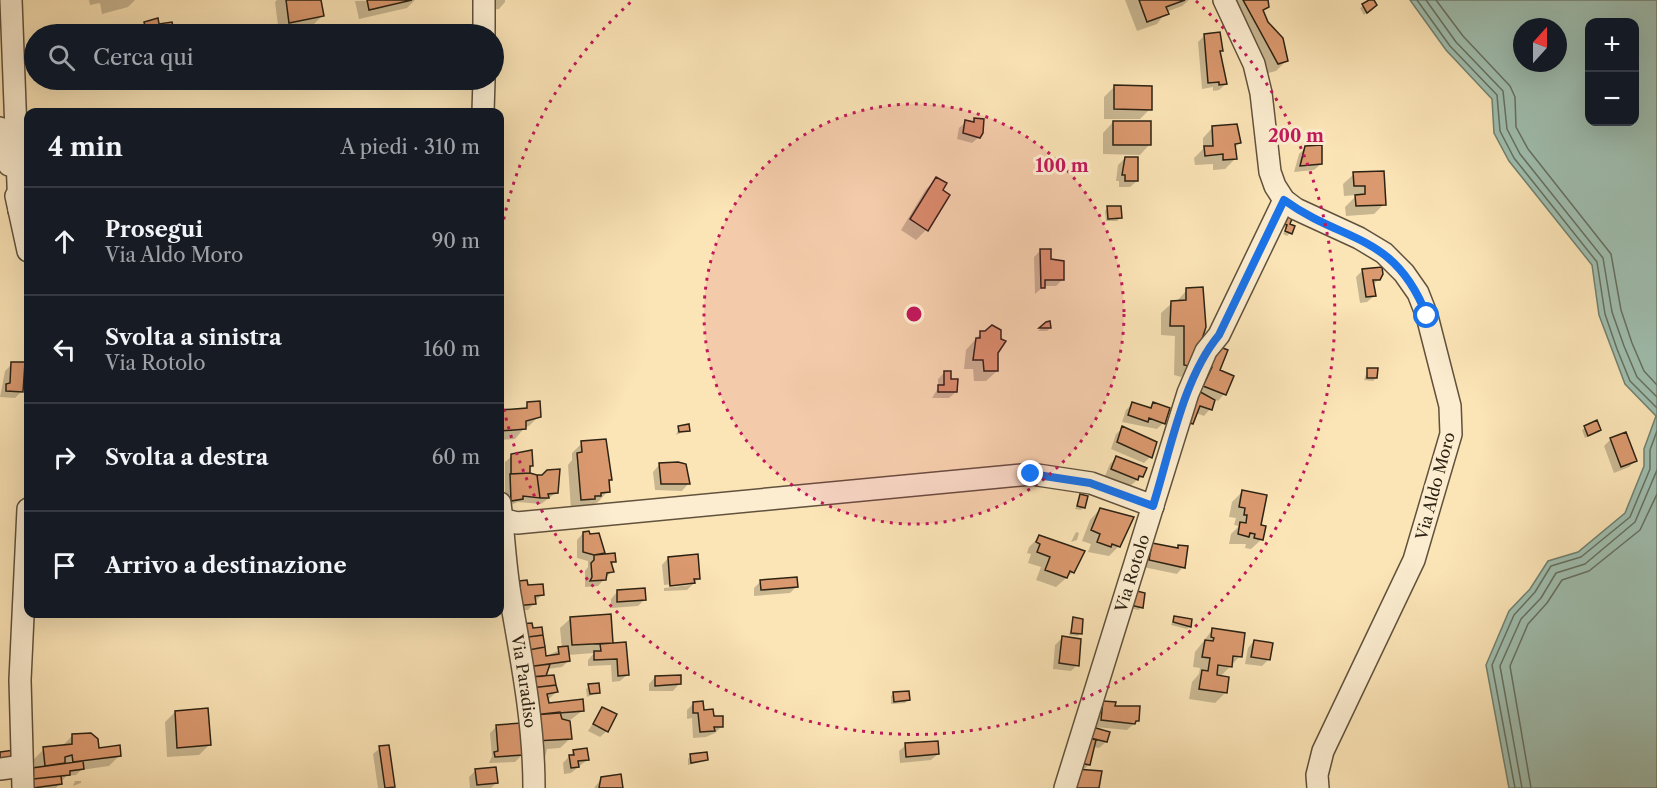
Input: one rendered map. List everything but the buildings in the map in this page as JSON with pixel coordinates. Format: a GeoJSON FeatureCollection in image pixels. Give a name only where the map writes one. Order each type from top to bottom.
{"type":"FeatureCollection","features":[{"type":"Feature","properties":{"kind":"street"},"geometry":{"type":"LineString","coordinates":[[11,0],[19,210]]}},
{"type":"Feature","properties":{"kind":"street"},"geometry":{"type":"LineString","coordinates":[[484,0],[484,24]]}},
{"type":"Feature","properties":{"kind":"street"},"geometry":{"type":"LineString","coordinates":[[1224,0],[1254,64],[1261,93],[1270,172],[1284,200]]}},
{"type":"Feature","properties":{"kind":"street"},"geometry":{"type":"LineString","coordinates":[[483,108],[484,90]]}},
{"type":"Feature","properties":{"kind":"street"},"geometry":{"type":"LineString","coordinates":[[0,128],[24,233]]}},
{"type":"Feature","properties":{"kind":"street","name":"Via Rotolo"},"geometry":{"type":"LineString","coordinates":[[1065,788],[1193,382],[1206,351],[1219,335],[1284,200]]}},
{"type":"Feature","properties":{"kind":"street","name":"Via Aldo Moro"},"geometry":{"type":"LineString","coordinates":[[1284,200],[1296,208],[1359,237],[1384,253],[1404,273],[1418,293],[1427,316],[1450,406],[1451,434],[1414,560],[1323,751],[1317,775],[1318,788]]}},
{"type":"Feature","properties":{"kind":"street"},"geometry":{"type":"LineString","coordinates":[[504,513],[517,523],[1031,474],[1090,483],[1153,506]]}},
{"type":"Feature","properties":{"kind":"street","name":"Via Paradiso"},"geometry":{"type":"LineString","coordinates":[[504,540],[510,597],[527,682],[534,752],[534,788]]}},
{"type":"Feature","properties":{"kind":"street"},"geometry":{"type":"LineString","coordinates":[[23,788],[20,680],[24,594]]}},
{"type":"Feature","properties":{"kind":"street"},"geometry":{"type":"LineString","coordinates":[[0,769],[22,766]]}},
{"type":"Feature","properties":{"kind":"water"},"geometry":{"type":"Polygon","coordinates":[[[1410,0],[1657,0],[1657,788],[1509,788],[1486,665],[1509,611],[1530,589],[1548,561],[1578,552],[1625,513],[1644,466],[1644,449],[1656,416],[1625,384],[1599,315],[1592,265],[1509,161],[1494,133],[1492,99],[1446,50],[1410,0]]]}},
{"type":"Feature","properties":{"kind":"route"},"geometry":{"type":"LineString","coordinates":[[1031,474],[1090,483],[1153,506],[1188,393],[1206,351],[1219,335],[1284,200],[1296,208],[1359,237],[1384,253],[1404,273],[1418,293],[1427,316]]}}]}
